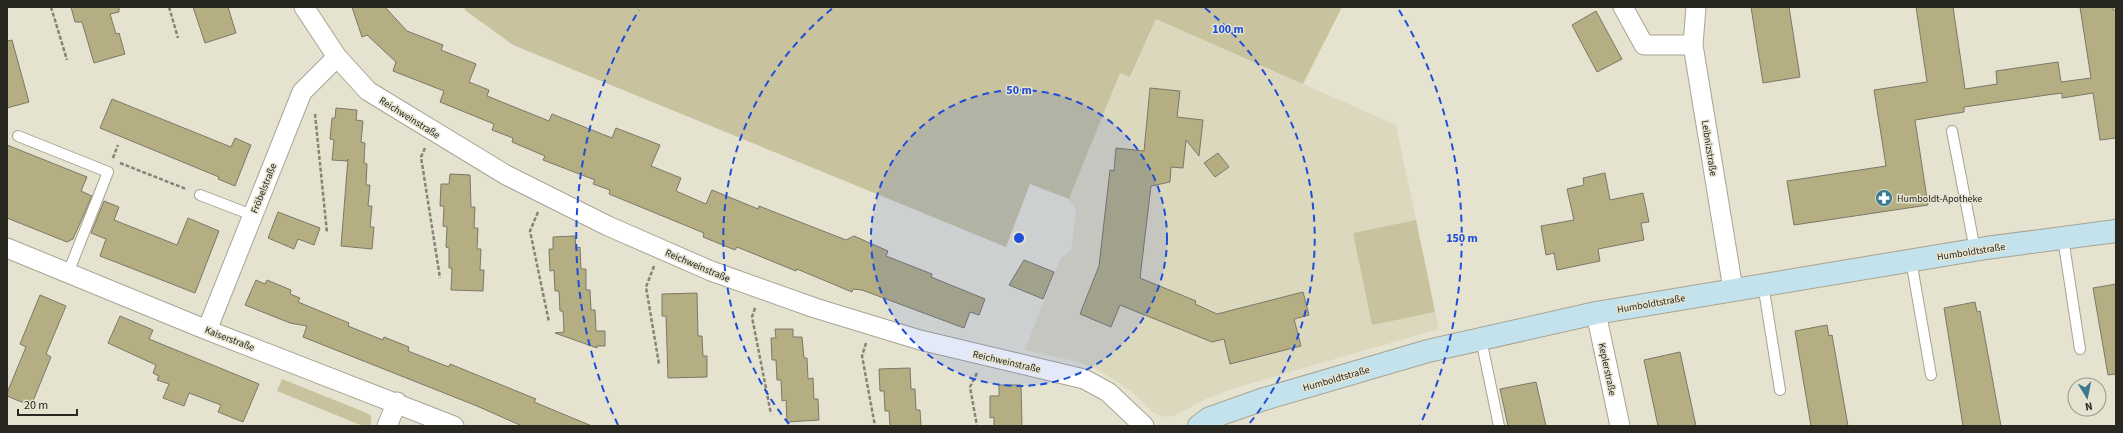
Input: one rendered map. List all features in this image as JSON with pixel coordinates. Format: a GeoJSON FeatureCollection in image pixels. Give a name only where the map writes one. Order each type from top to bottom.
{"type":"FeatureCollection","features":[{"type":"Feature","properties":{"kind":"street","name":"Reichweinstraße"},"geometry":{"type":"LineString","coordinates":[[304,7],[337,57],[368,91],[506,175],[545,195],[608,226],[761,290],[920,340],[1084,379],[1108,392],[1144,426]]}},
{"type":"Feature","properties":{"kind":"street"},"geometry":{"type":"LineString","coordinates":[[1623,7],[1644,44],[1693,45]]}},
{"type":"Feature","properties":{"kind":"street","name":"Leibnizstraße"},"geometry":{"type":"LineString","coordinates":[[1696,7],[1693,45],[1733,289]]}},
{"type":"Feature","properties":{"kind":"street","name":"Fröbelstraße"},"geometry":{"type":"LineString","coordinates":[[208,330],[252,215],[302,92],[337,57]]}},
{"type":"Feature","properties":{"kind":"street","name":"Humboldtstraße"},"geometry":{"type":"LineString","coordinates":[[1199,426],[1210,418],[1261,400],[1428,351],[1596,313],[1911,260],[2116,231]]}},
{"type":"Feature","properties":{"kind":"street","name":"Kaiserstraße"},"geometry":{"type":"LineString","coordinates":[[7,248],[208,330],[397,402],[454,426]]}},
{"type":"Feature","properties":{"kind":"street","name":"Keplerstraße"},"geometry":{"type":"LineString","coordinates":[[1596,313],[1620,426]]}},
{"type":"Feature","properties":{"kind":"street"},"geometry":{"type":"LineString","coordinates":[[387,426],[397,402]]}},
{"type":"Feature","properties":{"kind":"lane"},"geometry":{"type":"LineString","coordinates":[[1952,131],[1975,250]]}},
{"type":"Feature","properties":{"kind":"lane"},"geometry":{"type":"LineString","coordinates":[[18,136],[108,172],[104,190],[68,273]]}},
{"type":"Feature","properties":{"kind":"lane"},"geometry":{"type":"LineString","coordinates":[[200,195],[252,215]]}},
{"type":"Feature","properties":{"kind":"lane"},"geometry":{"type":"LineString","coordinates":[[2063,238],[2080,349]]}},
{"type":"Feature","properties":{"kind":"lane"},"geometry":{"type":"LineString","coordinates":[[1911,260],[1931,375]]}},
{"type":"Feature","properties":{"kind":"lane"},"geometry":{"type":"LineString","coordinates":[[1763,284],[1780,390]]}},
{"type":"Feature","properties":{"kind":"lane"},"geometry":{"type":"LineString","coordinates":[[1481,339],[1500,426]]}},
{"type":"Feature","properties":{"kind":"path"},"geometry":{"type":"LineString","coordinates":[[51,7],[67,60]]}},
{"type":"Feature","properties":{"kind":"path"},"geometry":{"type":"LineString","coordinates":[[169,7],[178,38]]}},
{"type":"Feature","properties":{"kind":"path"},"geometry":{"type":"LineString","coordinates":[[302,92],[314,106],[327,233]]}},
{"type":"Feature","properties":{"kind":"path"},"geometry":{"type":"LineString","coordinates":[[432,130],[421,157],[440,278]]}},
{"type":"Feature","properties":{"kind":"path"},"geometry":{"type":"LineString","coordinates":[[118,145],[112,160],[200,195]]}},
{"type":"Feature","properties":{"kind":"path"},"geometry":{"type":"LineString","coordinates":[[545,195],[530,231],[549,322]]}},
{"type":"Feature","properties":{"kind":"path"},"geometry":{"type":"LineString","coordinates":[[659,364],[646,287],[661,249]]}},
{"type":"Feature","properties":{"kind":"path"},"geometry":{"type":"LineString","coordinates":[[761,290],[752,317],[771,414]]}},
{"type":"Feature","properties":{"kind":"path"},"geometry":{"type":"LineString","coordinates":[[873,326],[862,356],[875,426]]}},
{"type":"Feature","properties":{"kind":"path"},"geometry":{"type":"LineString","coordinates":[[977,426],[970,387],[984,356]]}},
{"type":"Feature","properties":{"kind":"shaded area"},"geometry":{"type":"Polygon","coordinates":[[[464,7],[1342,7],[1303,84],[1156,19],[1130,77],[1120,73],[1069,199],[1030,184],[1006,247],[513,45],[466,11],[464,7]]]}},
{"type":"Feature","properties":{"kind":"shaded area"},"geometry":{"type":"Polygon","coordinates":[[[1156,19],[1396,125],[1439,329],[1238,387],[1206,399],[1174,416],[1165,417],[1154,413],[1131,391],[1097,369],[1079,362],[1025,350],[1060,259],[1071,251],[1076,210],[1069,199],[1120,73],[1131,77],[1156,19]]]}},
{"type":"Feature","properties":{"kind":"shaded area"},"geometry":{"type":"Polygon","coordinates":[[[1416,220],[1435,312],[1372,325],[1353,233],[1416,220]]]}},
{"type":"Feature","properties":{"kind":"shaded area"},"geometry":{"type":"Polygon","coordinates":[[[282,379],[367,413],[371,416],[371,426],[363,426],[277,391],[282,379]]]}},
{"type":"Feature","properties":{"kind":"building"},"geometry":{"type":"Polygon","coordinates":[[[71,7],[119,7],[119,12],[110,14],[116,34],[119,33],[125,54],[94,63],[82,22],[75,22],[71,7]]]}},
{"type":"Feature","properties":{"kind":"building"},"geometry":{"type":"Polygon","coordinates":[[[193,7],[228,7],[236,33],[205,43],[193,7]]]}},
{"type":"Feature","properties":{"kind":"building"},"geometry":{"type":"Polygon","coordinates":[[[352,7],[385,7],[407,31],[443,45],[441,50],[476,64],[469,82],[489,90],[487,96],[549,121],[552,114],[612,138],[616,128],[660,145],[651,166],[681,178],[676,191],[706,204],[712,190],[758,209],[759,206],[846,240],[854,236],[888,251],[886,256],[932,274],[931,277],[985,299],[979,315],[970,312],[964,328],[862,290],[853,289],[852,292],[797,269],[796,271],[737,247],[735,250],[703,237],[704,233],[609,194],[610,190],[593,184],[595,180],[543,160],[545,156],[512,142],[513,138],[492,130],[494,124],[440,102],[444,91],[393,71],[396,62],[367,35],[362,37],[352,7]]]}},
{"type":"Feature","properties":{"kind":"building"},"geometry":{"type":"Polygon","coordinates":[[[1751,7],[1789,7],[1800,77],[1763,83],[1751,7]]]}},
{"type":"Feature","properties":{"kind":"building"},"geometry":{"type":"Polygon","coordinates":[[[1916,7],[1953,7],[1965,89],[1997,84],[1996,71],[2058,62],[2061,82],[2091,78],[2080,7],[2113,7],[2113,10],[2116,10],[2116,138],[2100,140],[2093,93],[2062,98],[2062,93],[1964,107],[1964,112],[1915,120],[1928,205],[1794,225],[1787,181],[1886,166],[1874,90],[1927,82],[1916,7]]]}},
{"type":"Feature","properties":{"kind":"building"},"geometry":{"type":"Polygon","coordinates":[[[1596,11],[1622,59],[1597,72],[1572,25],[1596,11]]]}},
{"type":"Feature","properties":{"kind":"building"},"geometry":{"type":"Polygon","coordinates":[[[12,40],[29,102],[7,108],[7,41],[12,40]]]}},
{"type":"Feature","properties":{"kind":"building"},"geometry":{"type":"Polygon","coordinates":[[[1150,88],[1180,91],[1177,117],[1203,120],[1199,156],[1186,140],[1183,168],[1171,167],[1170,182],[1151,186],[1140,278],[1196,301],[1195,304],[1217,314],[1303,292],[1309,315],[1294,319],[1301,346],[1230,364],[1224,339],[1212,342],[1120,305],[1111,327],[1080,314],[1099,266],[1110,170],[1114,171],[1116,148],[1144,151],[1150,88]]]}},
{"type":"Feature","properties":{"kind":"building"},"geometry":{"type":"Polygon","coordinates":[[[112,99],[231,147],[235,138],[251,145],[235,186],[218,179],[219,177],[100,128],[112,99]]]}},
{"type":"Feature","properties":{"kind":"building"},"geometry":{"type":"Polygon","coordinates":[[[336,108],[357,110],[356,120],[363,121],[361,142],[365,143],[364,163],[367,164],[366,185],[370,185],[368,206],[372,206],[370,227],[374,227],[372,249],[341,246],[348,159],[347,161],[332,160],[334,140],[330,139],[332,118],[335,118],[336,108]]]}},
{"type":"Feature","properties":{"kind":"building"},"geometry":{"type":"Polygon","coordinates":[[[7,145],[87,177],[81,191],[92,196],[73,239],[67,242],[7,218],[7,145]]]}},
{"type":"Feature","properties":{"kind":"building"},"geometry":{"type":"Polygon","coordinates":[[[1218,153],[1229,167],[1215,177],[1204,163],[1218,153]]]}},
{"type":"Feature","properties":{"kind":"building"},"geometry":{"type":"Polygon","coordinates":[[[1605,173],[1610,200],[1643,193],[1649,222],[1641,223],[1644,240],[1598,249],[1600,261],[1557,270],[1554,253],[1546,255],[1541,226],[1574,220],[1567,189],[1584,185],[1583,178],[1605,173]]]}},
{"type":"Feature","properties":{"kind":"building"},"geometry":{"type":"Polygon","coordinates":[[[450,174],[470,175],[471,207],[475,207],[474,228],[478,228],[477,249],[481,249],[480,270],[484,270],[483,291],[451,290],[452,268],[449,268],[449,248],[446,247],[447,227],[443,226],[444,206],[440,206],[441,184],[449,184],[450,174]]]}},
{"type":"Feature","properties":{"kind":"building"},"geometry":{"type":"Polygon","coordinates":[[[104,201],[119,207],[114,220],[177,245],[188,218],[219,231],[195,293],[100,256],[106,239],[91,233],[104,201]]]}},
{"type":"Feature","properties":{"kind":"building"},"geometry":{"type":"Polygon","coordinates":[[[278,212],[320,228],[314,245],[298,239],[294,249],[268,238],[278,212]]]}},
{"type":"Feature","properties":{"kind":"building"},"geometry":{"type":"Polygon","coordinates":[[[575,236],[576,248],[580,247],[581,269],[586,269],[586,290],[590,290],[591,310],[595,310],[596,331],[605,331],[605,346],[597,346],[597,348],[555,333],[564,332],[563,311],[560,311],[559,291],[555,291],[554,270],[550,271],[549,249],[553,249],[553,237],[575,236]]]}},
{"type":"Feature","properties":{"kind":"building"},"geometry":{"type":"Polygon","coordinates":[[[1024,260],[1054,272],[1043,299],[1009,285],[1024,260]]]}},
{"type":"Feature","properties":{"kind":"building"},"geometry":{"type":"Polygon","coordinates":[[[256,280],[265,284],[267,280],[291,290],[290,294],[300,298],[298,302],[349,323],[348,326],[383,340],[384,337],[409,347],[408,351],[449,367],[450,364],[536,399],[534,402],[592,426],[522,426],[477,406],[303,337],[307,326],[290,323],[245,305],[256,280]]]}},
{"type":"Feature","properties":{"kind":"building"},"geometry":{"type":"Polygon","coordinates":[[[2116,284],[2116,374],[2108,375],[2093,288],[2116,284]]]}},
{"type":"Feature","properties":{"kind":"building"},"geometry":{"type":"Polygon","coordinates":[[[697,293],[698,336],[702,336],[703,356],[707,356],[707,377],[668,378],[666,316],[662,316],[662,294],[697,293]]]}},
{"type":"Feature","properties":{"kind":"building"},"geometry":{"type":"Polygon","coordinates":[[[40,295],[66,306],[46,354],[51,357],[31,406],[7,396],[7,393],[26,347],[20,344],[40,295]]]}},
{"type":"Feature","properties":{"kind":"building"},"geometry":{"type":"Polygon","coordinates":[[[1975,302],[1977,312],[1980,311],[2001,426],[1963,426],[1944,308],[1975,302]]]}},
{"type":"Feature","properties":{"kind":"building"},"geometry":{"type":"Polygon","coordinates":[[[120,316],[153,330],[149,339],[259,384],[243,422],[218,412],[221,405],[189,393],[184,406],[163,398],[169,384],[157,380],[159,376],[153,373],[156,365],[108,343],[120,316]]]}},
{"type":"Feature","properties":{"kind":"building"},"geometry":{"type":"Polygon","coordinates":[[[1827,325],[1829,336],[1832,335],[1848,426],[1811,426],[1795,331],[1827,325]]]}},
{"type":"Feature","properties":{"kind":"building"},"geometry":{"type":"Polygon","coordinates":[[[775,329],[793,329],[793,337],[802,337],[804,358],[807,358],[808,379],[813,378],[814,399],[818,399],[819,420],[787,422],[786,400],[782,401],[781,380],[777,380],[776,360],[772,360],[771,338],[776,338],[775,329]]]}},
{"type":"Feature","properties":{"kind":"building"},"geometry":{"type":"Polygon","coordinates":[[[1680,352],[1696,426],[1658,426],[1644,360],[1680,352]]]}},
{"type":"Feature","properties":{"kind":"building"},"geometry":{"type":"Polygon","coordinates":[[[910,368],[911,389],[915,389],[916,410],[920,410],[921,426],[890,426],[889,411],[885,411],[884,391],[880,391],[879,369],[910,368]]]}},
{"type":"Feature","properties":{"kind":"building"},"geometry":{"type":"Polygon","coordinates":[[[1536,382],[1546,426],[1508,426],[1500,389],[1536,382]]]}},
{"type":"Feature","properties":{"kind":"building"},"geometry":{"type":"Polygon","coordinates":[[[999,385],[1021,385],[1022,426],[994,426],[994,417],[990,418],[990,396],[999,396],[999,385]]]}},
{"type":"Feature","properties":{"kind":"place","name":"Humboldt-Apotheke"},"geometry":{"type":"Point","coordinates":[1884,198]}}]}
